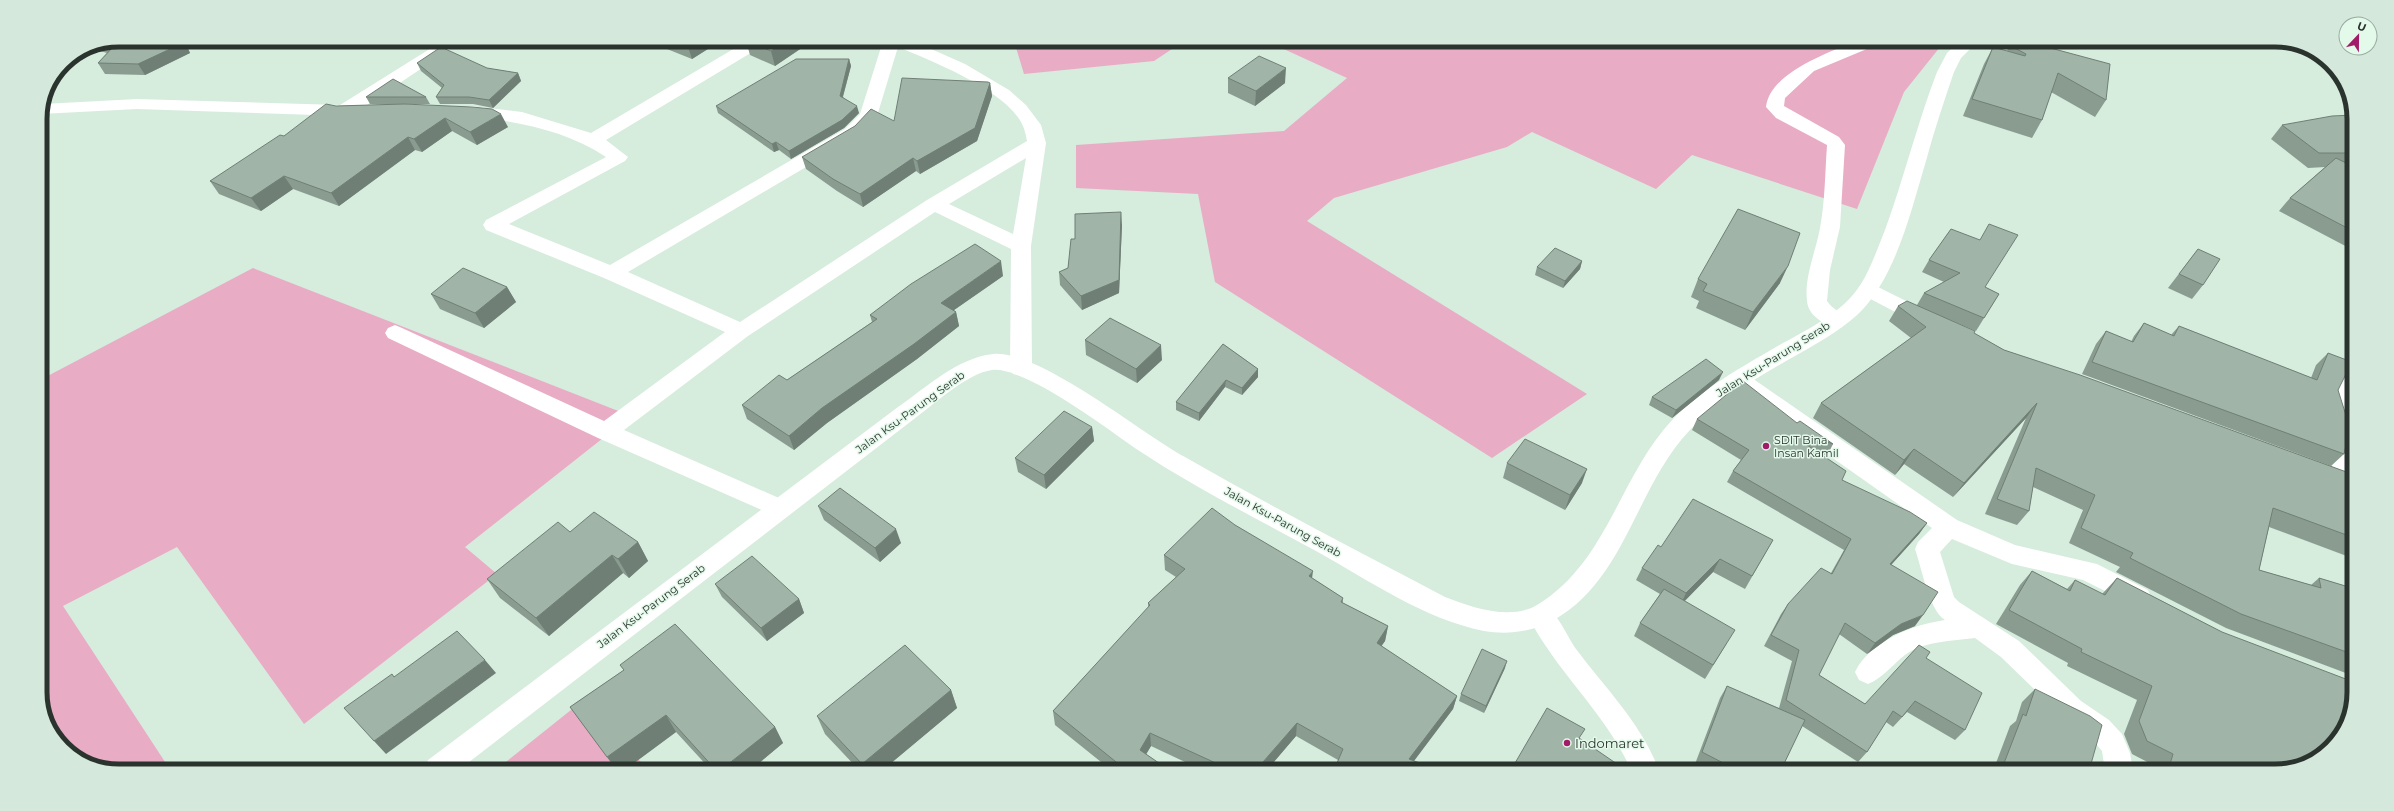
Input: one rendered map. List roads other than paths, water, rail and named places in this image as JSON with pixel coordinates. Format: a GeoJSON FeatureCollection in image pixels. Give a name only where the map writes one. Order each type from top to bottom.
{"type":"FeatureCollection","features":[{"type":"Feature","properties":{"kind":"street"},"geometry":{"type":"LineString","coordinates":[[343,111],[445,47]]}},
{"type":"Feature","properties":{"kind":"street"},"geometry":{"type":"LineString","coordinates":[[593,140],[748,47]]}},
{"type":"Feature","properties":{"kind":"street"},"geometry":{"type":"LineString","coordinates":[[611,273],[851,133],[868,116],[889,47]]}},
{"type":"Feature","properties":{"kind":"street"},"geometry":{"type":"LineString","coordinates":[[911,47],[994,87],[1017,106],[1036,132],[1037,143],[1021,246],[1021,368]]}},
{"type":"Feature","properties":{"kind":"street"},"geometry":{"type":"LineString","coordinates":[[1836,320],[1826,315],[1817,302],[1820,270],[1830,227],[1836,145],[1833,141],[1782,114],[1776,106],[1776,97],[1808,67],[1856,47]]}},
{"type":"Feature","properties":{"kind":"street","name":"Jalan Ksu-Parung Serab"},"geometry":{"type":"LineString","coordinates":[[445,764],[906,412],[970,368],[993,362],[1004,361],[1063,389],[1175,463],[1436,605],[1472,618],[1493,622],[1518,622],[1541,616],[1564,600],[1582,582],[1622,523],[1652,462],[1670,436],[1707,401],[1738,380],[1799,345],[1836,320],[1868,289],[1899,218],[1927,124],[1945,75],[1953,57],[1964,47]]}},
{"type":"Feature","properties":{"kind":"street"},"geometry":{"type":"LineString","coordinates":[[48,109],[137,104],[372,111]]}},
{"type":"Feature","properties":{"kind":"street"},"geometry":{"type":"LineString","coordinates":[[452,110],[522,117],[593,140],[619,157],[493,225],[611,273],[741,331]]}},
{"type":"Feature","properties":{"kind":"street"},"geometry":{"type":"LineString","coordinates":[[606,432],[741,331],[934,204],[1037,143]]}},
{"type":"Feature","properties":{"kind":"street"},"geometry":{"type":"LineString","coordinates":[[934,204],[1021,246]]}},
{"type":"Feature","properties":{"kind":"street"},"geometry":{"type":"LineString","coordinates":[[1868,289],[1917,316],[1944,327]]}},
{"type":"Feature","properties":{"kind":"street"},"geometry":{"type":"LineString","coordinates":[[395,333],[606,432],[780,509]]}},
{"type":"Feature","properties":{"kind":"street"},"geometry":{"type":"LineString","coordinates":[[1738,380],[1949,527],[2012,554],[2088,571],[2161,608]]}},
{"type":"Feature","properties":{"kind":"street"},"geometry":{"type":"LineString","coordinates":[[2347,386],[2338,403],[2347,431]]}},
{"type":"Feature","properties":{"kind":"street"},"geometry":{"type":"LineString","coordinates":[[2339,480],[2347,451]]}},
{"type":"Feature","properties":{"kind":"street"},"geometry":{"type":"LineString","coordinates":[[1949,527],[1927,549],[1940,587],[1942,601],[1950,610],[2010,649],[2072,709],[2100,729],[2112,743],[2116,753],[2117,764]]}},
{"type":"Feature","properties":{"kind":"street"},"geometry":{"type":"LineString","coordinates":[[1541,616],[1570,661],[1619,723],[1636,748],[1643,764]]}},
{"type":"Feature","properties":{"kind":"street"},"geometry":{"type":"LineString","coordinates":[[1868,672],[1897,646],[1928,633],[1978,627]]}},
{"type":"Feature","properties":{"kind":"place","name":"SDIT Bina Insan Kamil"},"geometry":{"type":"Point","coordinates":[1766,446]}},
{"type":"Feature","properties":{"kind":"place","name":"Indomaret"},"geometry":{"type":"Point","coordinates":[1567,743]}}]}
